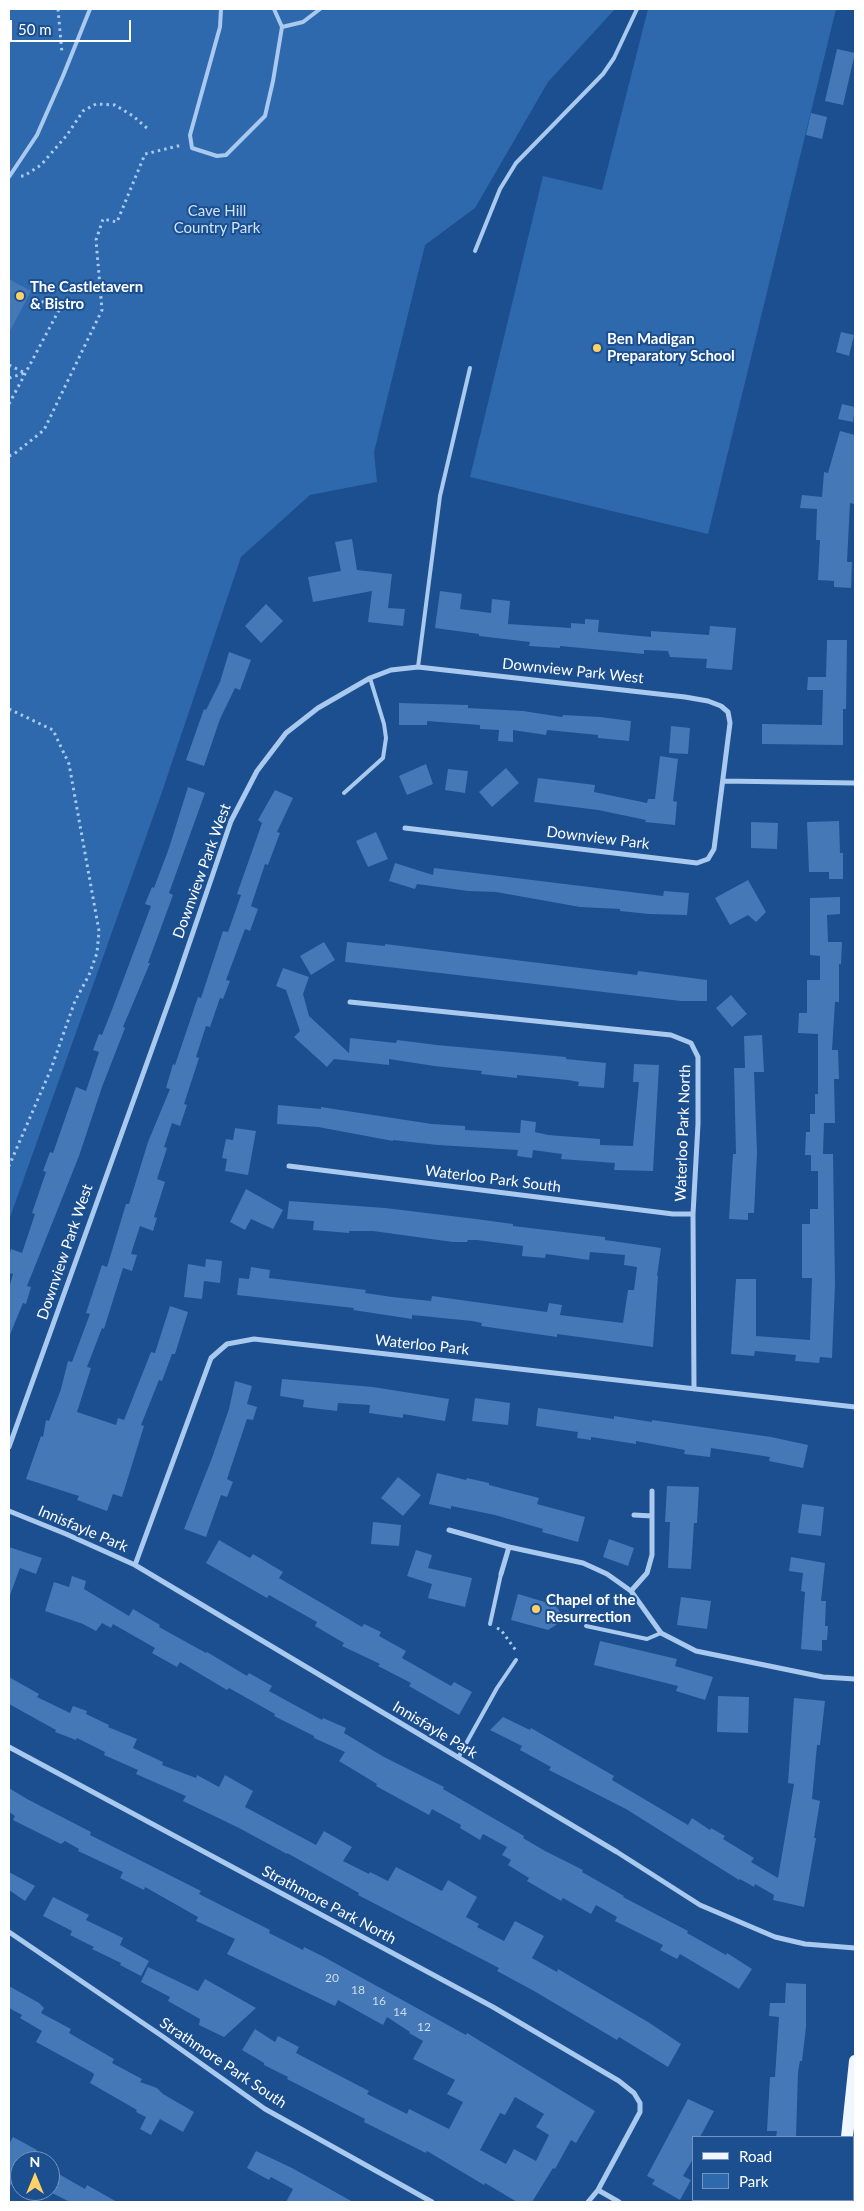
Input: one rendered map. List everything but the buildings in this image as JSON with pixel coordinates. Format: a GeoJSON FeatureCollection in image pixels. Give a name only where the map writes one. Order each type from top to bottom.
{"type":"FeatureCollection","features":[{"type":"Feature","properties":{"kind":"main road"},"geometry":{"type":"LineString","coordinates":[[847,2136],[853,2110],[855,2061]]}},
{"type":"Feature","properties":{"kind":"street","name":"Downview Park West"},"geometry":{"type":"LineString","coordinates":[[9,1446],[231,821],[257,771],[286,733],[318,708],[370,678],[391,670],[418,667],[708,700],[721,706],[728,712],[730,723]]}},
{"type":"Feature","properties":{"kind":"street","name":"Downview Park"},"geometry":{"type":"LineString","coordinates":[[405,828],[697,863],[708,859],[714,849],[730,723]]}},
{"type":"Feature","properties":{"kind":"street"},"geometry":{"type":"LineString","coordinates":[[723,781],[855,783]]}},
{"type":"Feature","properties":{"kind":"street","name":"Waterloo Park North"},"geometry":{"type":"LineString","coordinates":[[350,1002],[671,1035],[691,1043],[698,1057],[698,1124],[694,1214],[694,1390]]}},
{"type":"Feature","properties":{"kind":"street","name":"Waterloo Park South"},"geometry":{"type":"LineString","coordinates":[[289,1166],[663,1212],[694,1214]]}},
{"type":"Feature","properties":{"kind":"street","name":"Waterloo Park"},"geometry":{"type":"LineString","coordinates":[[135,1565],[211,1358],[227,1344],[254,1339],[694,1390],[855,1406]]}},
{"type":"Feature","properties":{"kind":"street"},"geometry":{"type":"LineString","coordinates":[[631,1591],[646,1573],[652,1555],[652,1491]]}},
{"type":"Feature","properties":{"kind":"street","name":"Innisfayle Park"},"geometry":{"type":"LineString","coordinates":[[9,1511],[135,1565],[617,1852],[700,1905],[775,1937],[806,1944],[855,1948]]}},
{"type":"Feature","properties":{"kind":"street"},"geometry":{"type":"LineString","coordinates":[[634,1515],[652,1516]]}},
{"type":"Feature","properties":{"kind":"street"},"geometry":{"type":"LineString","coordinates":[[449,1530],[509,1547],[583,1563],[607,1574],[631,1591],[661,1633],[696,1651],[823,1677],[855,1679]]}},
{"type":"Feature","properties":{"kind":"street"},"geometry":{"type":"LineString","coordinates":[[501,1574],[509,1547]]}},
{"type":"Feature","properties":{"kind":"street","name":"Strathmore Park North"},"geometry":{"type":"LineString","coordinates":[[9,1747],[493,2007],[619,2081],[634,2093],[640,2103],[640,2112],[598,2190]]}},
{"type":"Feature","properties":{"kind":"street","name":"Strathmore Park South"},"geometry":{"type":"LineString","coordinates":[[9,1932],[265,2109],[432,2202]]}},
{"type":"Feature","properties":{"kind":"street"},"geometry":{"type":"LineString","coordinates":[[588,2202],[598,2190],[619,2202]]}},
{"type":"Feature","properties":{"kind":"lane"},"geometry":{"type":"LineString","coordinates":[[9,176],[37,135],[90,9]]}},
{"type":"Feature","properties":{"kind":"lane"},"geometry":{"type":"LineString","coordinates":[[221,9],[220,27],[196,106],[190,135],[192,148],[217,156],[226,154],[265,116],[282,27],[274,9]]}},
{"type":"Feature","properties":{"kind":"lane"},"geometry":{"type":"LineString","coordinates":[[282,27],[303,22],[320,9]]}},
{"type":"Feature","properties":{"kind":"lane"},"geometry":{"type":"LineString","coordinates":[[475,251],[500,189],[516,163],[603,74],[614,58],[637,9]]}},
{"type":"Feature","properties":{"kind":"lane"},"geometry":{"type":"LineString","coordinates":[[418,667],[440,496],[470,368]]}},
{"type":"Feature","properties":{"kind":"lane"},"geometry":{"type":"LineString","coordinates":[[344,793],[382,758],[386,738],[384,724],[370,678]]}},
{"type":"Feature","properties":{"kind":"lane"},"geometry":{"type":"LineString","coordinates":[[490,1624],[501,1574]]}},
{"type":"Feature","properties":{"kind":"lane"},"geometry":{"type":"LineString","coordinates":[[586,1626],[647,1639],[661,1633]]}},
{"type":"Feature","properties":{"kind":"lane"},"geometry":{"type":"LineString","coordinates":[[458,1758],[497,1688],[516,1660]]}},
{"type":"Feature","properties":{"kind":"path"},"geometry":{"type":"LineString","coordinates":[[58,9],[63,76]]}},
{"type":"Feature","properties":{"kind":"path"},"geometry":{"type":"LineString","coordinates":[[9,176],[24,176],[41,165],[67,135],[83,111],[96,104],[115,106],[133,116],[148,129]]}},
{"type":"Feature","properties":{"kind":"path"},"geometry":{"type":"LineString","coordinates":[[9,456],[44,430],[102,310],[96,240],[103,219],[118,222],[145,154],[190,143]]}},
{"type":"Feature","properties":{"kind":"path"},"geometry":{"type":"LineString","coordinates":[[9,404],[59,310],[33,297]]}},
{"type":"Feature","properties":{"kind":"path"},"geometry":{"type":"LineString","coordinates":[[9,365],[25,373]]}},
{"type":"Feature","properties":{"kind":"path"},"geometry":{"type":"LineString","coordinates":[[9,378],[25,373]]}},
{"type":"Feature","properties":{"kind":"path"},"geometry":{"type":"LineString","coordinates":[[9,709],[53,730],[69,764],[99,931],[97,954],[89,975],[75,1002],[51,1069],[9,1166]]}},
{"type":"Feature","properties":{"kind":"path"},"geometry":{"type":"LineString","coordinates":[[490,1624],[501,1630],[518,1651],[516,1660]]}},
{"type":"Feature","properties":{"kind":"green space","name":"Cave Hill Country Park"},"geometry":{"type":"Polygon","coordinates":[[[9,9],[615,9],[548,82],[475,208],[425,245],[374,452],[377,482],[310,495],[241,557],[162,792],[9,1220],[9,9]]]}},
{"type":"Feature","properties":{"kind":"green space","name":"Ben Madigan Preparatory School"},"geometry":{"type":"Polygon","coordinates":[[[648,9],[836,9],[708,534],[470,477],[543,176],[602,190],[648,9]]]}},
{"type":"Feature","properties":{"kind":"place","name":"The Castletavern & Bistro"},"geometry":{"type":"Point","coordinates":[20,296]}},
{"type":"Feature","properties":{"kind":"place","name":"Ben Madigan Preparatory School"},"geometry":{"type":"Point","coordinates":[597,348]}},
{"type":"Feature","properties":{"kind":"place","name":"Chapel of the Resurrection"},"geometry":{"type":"Point","coordinates":[536,1609]}}]}
